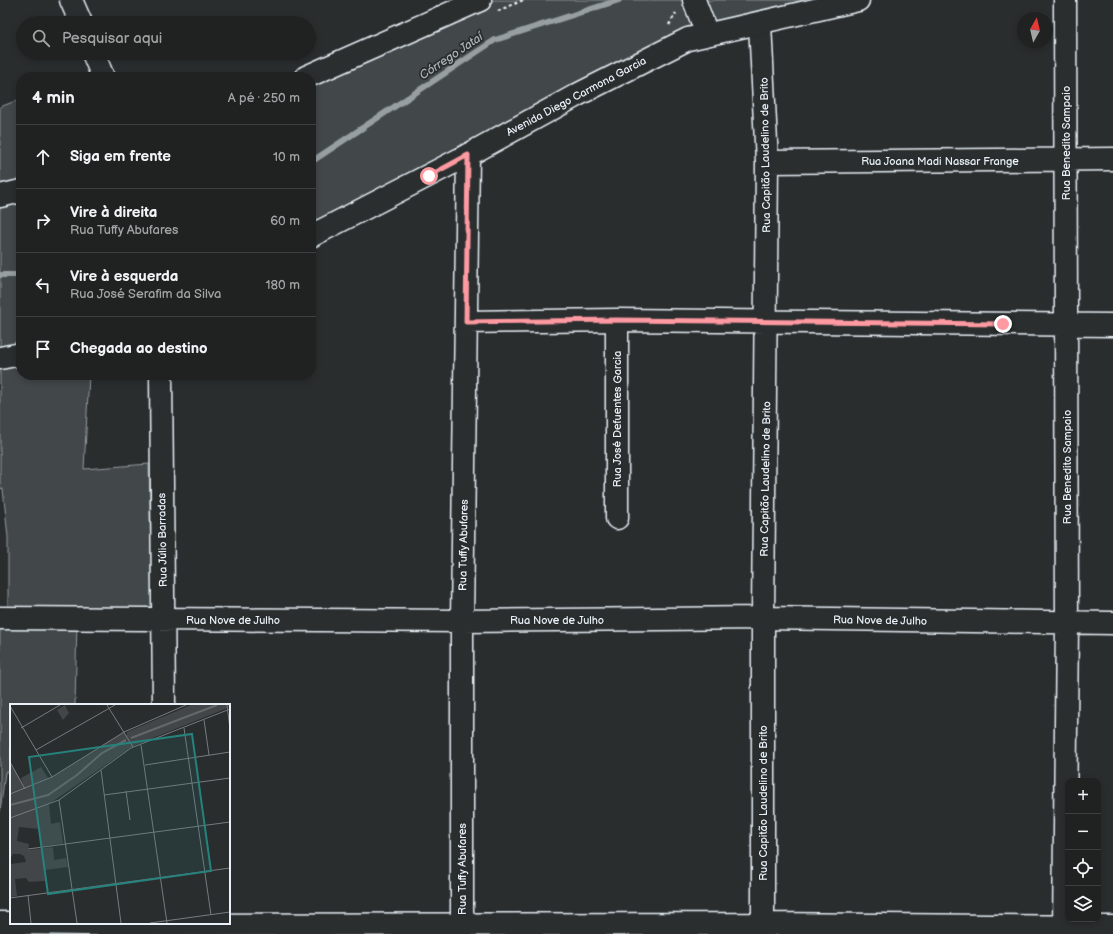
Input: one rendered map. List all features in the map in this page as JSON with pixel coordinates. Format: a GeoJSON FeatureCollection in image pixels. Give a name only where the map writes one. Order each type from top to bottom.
{"type":"FeatureCollection","features":[{"type":"Feature","properties":{"kind":"street"},"geometry":{"type":"LineString","coordinates":[[71,0],[78,16]]}},
{"type":"Feature","properties":{"kind":"street"},"geometry":{"type":"LineString","coordinates":[[316,73],[480,0]]}},
{"type":"Feature","properties":{"kind":"street","name":"Avenida Diego Carmona Garcia"},"geometry":{"type":"LineString","coordinates":[[316,233],[468,155],[577,95],[688,39],[760,24],[858,0]]}},
{"type":"Feature","properties":{"kind":"street","name":"Rua Benedito Sampaio"},"geometry":{"type":"LineString","coordinates":[[1064,930],[1067,623],[1065,0]]}},
{"type":"Feature","properties":{"kind":"street"},"geometry":{"type":"LineString","coordinates":[[695,2],[707,34]]}},
{"type":"Feature","properties":{"kind":"street","name":"Rua Capitão Laudelino de Brito"},"geometry":{"type":"LineString","coordinates":[[760,24],[767,162],[763,618],[763,929]]}},
{"type":"Feature","properties":{"kind":"street"},"geometry":{"type":"LineString","coordinates":[[96,60],[101,72]]}},
{"type":"Feature","properties":{"kind":"street","name":"Rua Tuffy Abufares"},"geometry":{"type":"LineString","coordinates":[[462,930],[462,620],[468,155]]}},
{"type":"Feature","properties":{"kind":"street","name":"Rua Joana Madi Nassar Frange"},"geometry":{"type":"LineString","coordinates":[[767,162],[1113,159]]}},
{"type":"Feature","properties":{"kind":"street"},"geometry":{"type":"LineString","coordinates":[[0,196],[16,192]]}},
{"type":"Feature","properties":{"kind":"street"},"geometry":{"type":"LineString","coordinates":[[466,322],[617,320],[1113,325]]}},
{"type":"Feature","properties":{"kind":"street","name":"Rua José Defuentes Garcia"},"geometry":{"type":"LineString","coordinates":[[617,320],[617,518]]}},
{"type":"Feature","properties":{"kind":"street"},"geometry":{"type":"LineString","coordinates":[[0,358],[16,355]]}},
{"type":"Feature","properties":{"kind":"street","name":"Rua Júlio Barradas"},"geometry":{"type":"LineString","coordinates":[[161,380],[164,704]]}},
{"type":"Feature","properties":{"kind":"street","name":"Rua Nove de Julho"},"geometry":{"type":"LineString","coordinates":[[0,618],[462,620],[763,618],[1113,623]]}},
{"type":"Feature","properties":{"kind":"street"},"geometry":{"type":"LineString","coordinates":[[0,923],[10,923]]}},
{"type":"Feature","properties":{"kind":"street"},"geometry":{"type":"LineString","coordinates":[[41,924],[165,927],[462,930],[1064,930],[1113,927]]}},
{"type":"Feature","properties":{"kind":"shaded area"},"geometry":{"type":"Polygon","coordinates":[[[480,0],[694,0],[707,34],[316,233],[316,75],[480,0]]]}},
{"type":"Feature","properties":{"kind":"shaded area"},"geometry":{"type":"Polygon","coordinates":[[[696,0],[831,0],[706,24],[696,0]]]}},
{"type":"Feature","properties":{"kind":"shaded area"},"geometry":{"type":"Polygon","coordinates":[[[16,101],[16,183],[0,188],[0,107],[16,101]]]}},
{"type":"Feature","properties":{"kind":"shaded area"},"geometry":{"type":"Polygon","coordinates":[[[16,192],[16,380],[89,380],[84,469],[149,464],[152,607],[81,614],[8,614],[8,537],[3,489],[0,488],[0,196],[16,192]]]}},
{"type":"Feature","properties":{"kind":"shaded area"},"geometry":{"type":"Polygon","coordinates":[[[0,620],[77,621],[75,704],[10,704],[10,772],[5,772],[0,812],[0,620]]]}},
{"type":"Feature","properties":{"kind":"waterway","name":"Córrego Jataí"},"geometry":{"type":"LineString","coordinates":[[316,159],[495,40],[619,0]]}},
{"type":"Feature","properties":{"kind":"waterway","name":"Córrego Jataí"},"geometry":{"type":"LineString","coordinates":[[0,275],[16,275]]}},
{"type":"Feature","properties":{"kind":"route"},"geometry":{"type":"LineString","coordinates":[[429,176],[468,155],[466,322],[617,320],[1003,324]]}}]}
